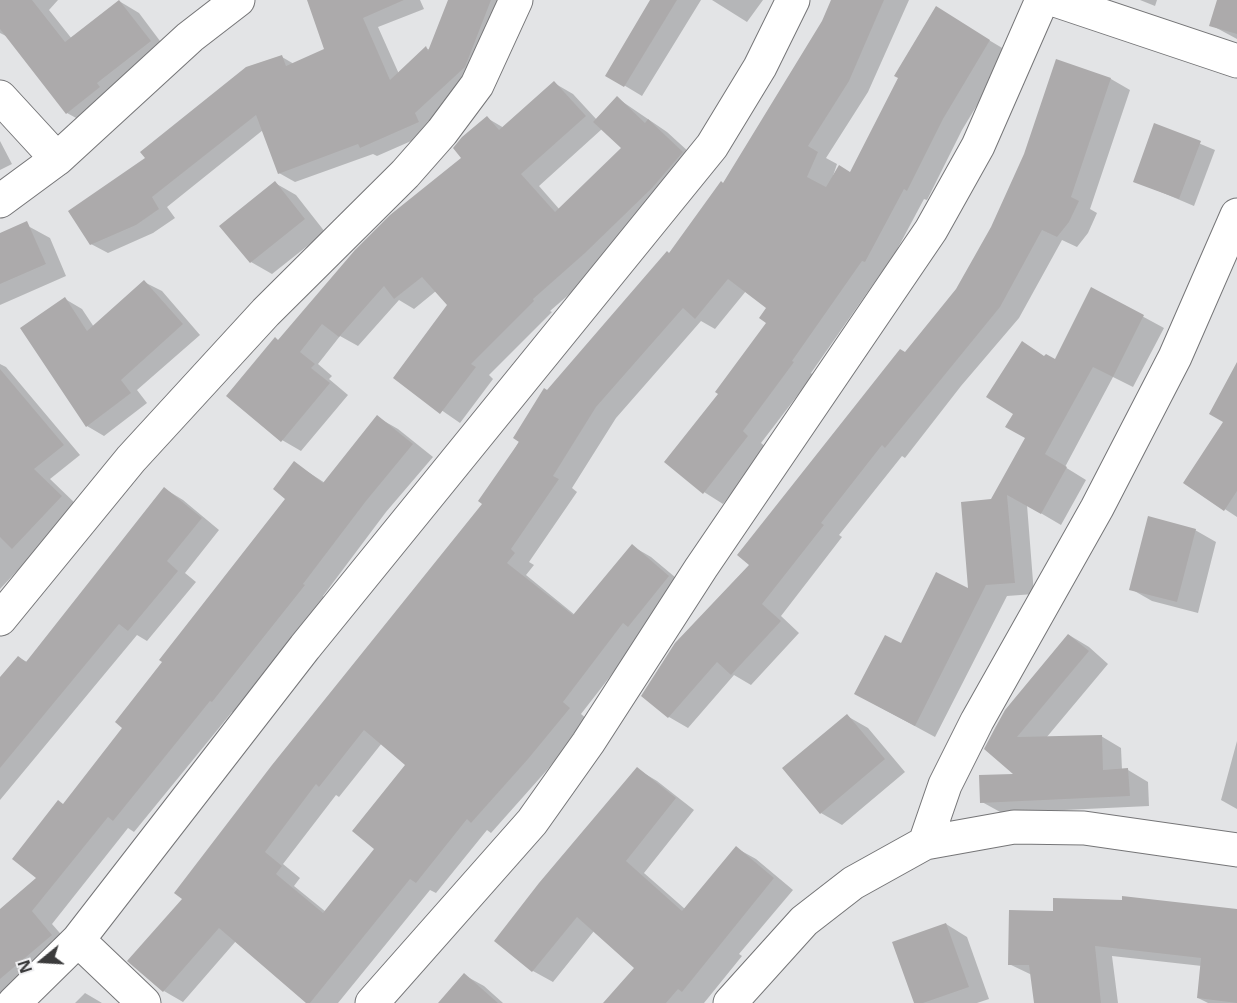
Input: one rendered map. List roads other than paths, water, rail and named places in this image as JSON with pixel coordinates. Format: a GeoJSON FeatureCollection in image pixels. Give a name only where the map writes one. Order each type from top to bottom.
{"type":"FeatureCollection","features":[{"type":"Feature","properties":{"kind":"street"},"geometry":{"type":"LineString","coordinates":[[0,201],[57,159],[190,37],[238,0]]}},
{"type":"Feature","properties":{"kind":"street"},"geometry":{"type":"LineString","coordinates":[[0,619],[131,459],[266,312],[405,174],[442,132],[477,85],[516,0]]}},
{"type":"Feature","properties":{"kind":"street"},"geometry":{"type":"LineString","coordinates":[[14,1003],[78,940],[305,647],[712,146],[760,67],[793,0]]}},
{"type":"Feature","properties":{"kind":"street"},"geometry":{"type":"LineString","coordinates":[[372,1003],[531,822],[588,743],[701,568],[931,230],[978,146],[1042,0]]}},
{"type":"Feature","properties":{"kind":"street"},"geometry":{"type":"LineString","coordinates":[[1055,0],[1237,61]]}},
{"type":"Feature","properties":{"kind":"street"},"geometry":{"type":"LineString","coordinates":[[0,97],[57,159]]}},
{"type":"Feature","properties":{"kind":"street"},"geometry":{"type":"LineString","coordinates":[[925,843],[945,785],[977,721],[1097,508],[1175,357],[1237,215]]}},
{"type":"Feature","properties":{"kind":"street"},"geometry":{"type":"LineString","coordinates":[[730,1003],[804,921],[853,883],[925,843],[1014,827],[1084,828],[1237,850]]}},
{"type":"Feature","properties":{"kind":"street"},"geometry":{"type":"LineString","coordinates":[[78,940],[144,1003]]}}]}
